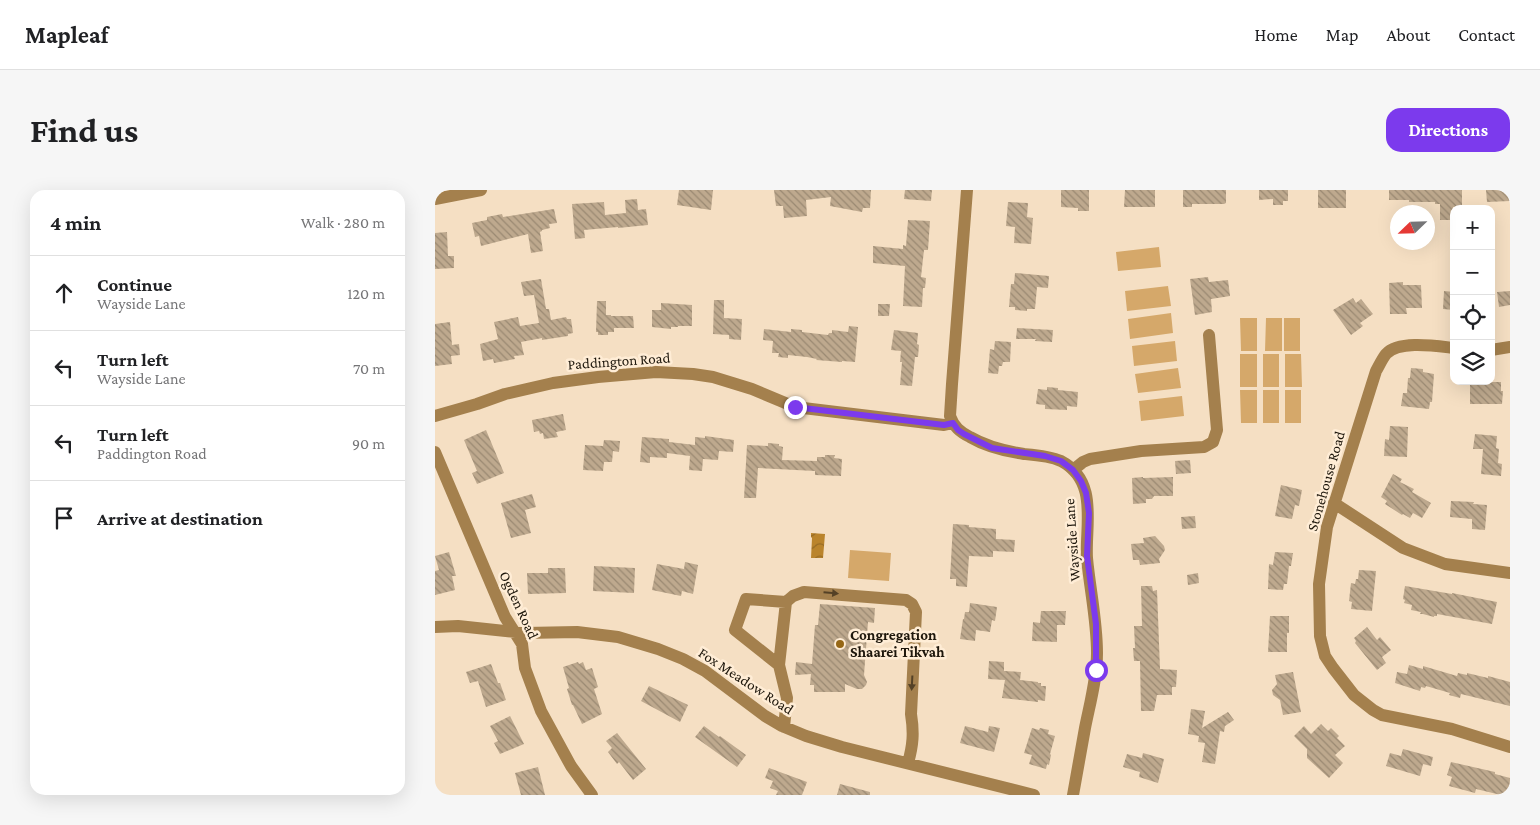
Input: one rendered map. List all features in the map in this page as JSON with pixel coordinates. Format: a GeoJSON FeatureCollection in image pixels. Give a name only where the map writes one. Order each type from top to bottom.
{"type":"FeatureCollection","features":[{"type":"Feature","properties":{"kind":"street"},"geometry":{"type":"LineString","coordinates":[[435,199],[481,190]]}},
{"type":"Feature","properties":{"kind":"street"},"geometry":{"type":"LineString","coordinates":[[967,190],[950,416],[958,430],[964,434],[992,448],[1045,456],[1061,461],[1073,470],[1090,459],[1141,451],[1204,447],[1213,442],[1217,430],[1209,335]]}},
{"type":"Feature","properties":{"kind":"street","name":"Stonehouse Road"},"geometry":{"type":"LineString","coordinates":[[1450,348],[1416,344],[1399,348],[1386,353],[1375,371],[1327,527],[1319,584],[1320,636],[1325,656],[1333,668],[1354,694],[1381,715],[1451,729],[1510,747]]}},
{"type":"Feature","properties":{"kind":"street"},"geometry":{"type":"LineString","coordinates":[[1495,349],[1510,347]]}},
{"type":"Feature","properties":{"kind":"street","name":"Paddington Road"},"geometry":{"type":"LineString","coordinates":[[435,416],[505,394],[553,383],[656,372],[713,377],[752,389],[795,407],[944,425],[953,423]]}},
{"type":"Feature","properties":{"kind":"street","name":"Ogden Road"},"geometry":{"type":"LineString","coordinates":[[435,452],[505,617],[522,644],[525,668],[541,711],[566,758],[592,795]]}},
{"type":"Feature","properties":{"kind":"street","name":"Wayside Lane"},"geometry":{"type":"LineString","coordinates":[[1073,470],[1081,481],[1086,493],[1089,513],[1087,556],[1096,624],[1097,652],[1092,700],[1073,795]]}},
{"type":"Feature","properties":{"kind":"street"},"geometry":{"type":"LineString","coordinates":[[1334,503],[1403,548],[1445,564],[1510,573]]}},
{"type":"Feature","properties":{"kind":"street"},"geometry":{"type":"LineString","coordinates":[[784,726],[787,698],[779,665],[786,602],[793,596],[804,592],[906,600],[912,604],[916,612],[911,714],[913,744],[908,763]]}},
{"type":"Feature","properties":{"kind":"street"},"geometry":{"type":"LineString","coordinates":[[779,665],[735,630],[746,599],[786,602]]}},
{"type":"Feature","properties":{"kind":"street","name":"Fox Meadow Road"},"geometry":{"type":"LineString","coordinates":[[435,627],[458,626],[515,633],[577,632],[618,637],[683,659],[705,671],[765,716],[806,736],[1035,795]]}},
{"type":"Feature","properties":{"kind":"shaded area"},"geometry":{"type":"Polygon","coordinates":[[[1159,247],[1161,267],[1118,271],[1116,252],[1159,247]]]}},
{"type":"Feature","properties":{"kind":"shaded area"},"geometry":{"type":"Polygon","coordinates":[[[1168,286],[1171,306],[1127,311],[1125,291],[1168,286]]]}},
{"type":"Feature","properties":{"kind":"shaded area"},"geometry":{"type":"Polygon","coordinates":[[[1171,313],[1173,333],[1130,339],[1128,319],[1171,313]]]}},
{"type":"Feature","properties":{"kind":"shaded area"},"geometry":{"type":"Polygon","coordinates":[[[1240,318],[1257,318],[1257,351],[1241,351],[1240,318]]]}},
{"type":"Feature","properties":{"kind":"shaded area"},"geometry":{"type":"Polygon","coordinates":[[[1266,318],[1282,318],[1282,351],[1265,351],[1266,318]]]}},
{"type":"Feature","properties":{"kind":"shaded area"},"geometry":{"type":"Polygon","coordinates":[[[1284,318],[1300,318],[1300,351],[1284,351],[1284,318]]]}},
{"type":"Feature","properties":{"kind":"shaded area"},"geometry":{"type":"Polygon","coordinates":[[[1175,341],[1177,361],[1134,366],[1132,346],[1175,341]]]}},
{"type":"Feature","properties":{"kind":"shaded area"},"geometry":{"type":"Polygon","coordinates":[[[1240,354],[1257,354],[1257,387],[1240,387],[1240,354]]]}},
{"type":"Feature","properties":{"kind":"shaded area"},"geometry":{"type":"Polygon","coordinates":[[[1263,354],[1279,354],[1279,387],[1263,387],[1263,354]]]}},
{"type":"Feature","properties":{"kind":"shaded area"},"geometry":{"type":"Polygon","coordinates":[[[1285,354],[1301,354],[1302,387],[1285,387],[1285,354]]]}},
{"type":"Feature","properties":{"kind":"shaded area"},"geometry":{"type":"Polygon","coordinates":[[[1178,368],[1181,388],[1138,393],[1135,374],[1178,368]]]}},
{"type":"Feature","properties":{"kind":"shaded area"},"geometry":{"type":"Polygon","coordinates":[[[1240,390],[1257,390],[1257,423],[1241,423],[1240,390]]]}},
{"type":"Feature","properties":{"kind":"shaded area"},"geometry":{"type":"Polygon","coordinates":[[[1263,390],[1279,390],[1279,423],[1263,423],[1263,390]]]}},
{"type":"Feature","properties":{"kind":"shaded area"},"geometry":{"type":"Polygon","coordinates":[[[1285,390],[1301,390],[1301,423],[1285,423],[1285,390]]]}},
{"type":"Feature","properties":{"kind":"shaded area"},"geometry":{"type":"Polygon","coordinates":[[[1182,396],[1184,416],[1141,421],[1139,401],[1182,396]]]}},
{"type":"Feature","properties":{"kind":"shaded area"},"geometry":{"type":"Polygon","coordinates":[[[850,550],[891,553],[889,581],[848,578],[850,550]]]}},
{"type":"Feature","properties":{"kind":"water"},"geometry":{"type":"Polygon","coordinates":[[[811,533],[825,534],[823,558],[811,558],[811,533]]]}},
{"type":"Feature","properties":{"kind":"building"},"geometry":{"type":"Polygon","coordinates":[[[679,190],[713,190],[711,210],[677,205],[679,190]]]}},
{"type":"Feature","properties":{"kind":"building"},"geometry":{"type":"Polygon","coordinates":[[[774,190],[871,190],[870,208],[863,208],[862,212],[830,206],[831,197],[806,200],[807,216],[784,218],[783,206],[776,206],[774,190]]]}},
{"type":"Feature","properties":{"kind":"building"},"geometry":{"type":"Polygon","coordinates":[[[905,190],[932,190],[931,201],[904,199],[905,190]]]}},
{"type":"Feature","properties":{"kind":"building"},"geometry":{"type":"Polygon","coordinates":[[[1061,190],[1089,190],[1089,211],[1078,211],[1078,208],[1061,207],[1061,190]]]}},
{"type":"Feature","properties":{"kind":"building"},"geometry":{"type":"Polygon","coordinates":[[[1125,190],[1155,190],[1155,207],[1124,207],[1125,190]]]}},
{"type":"Feature","properties":{"kind":"building"},"geometry":{"type":"Polygon","coordinates":[[[1183,190],[1226,190],[1226,203],[1192,204],[1192,207],[1183,207],[1183,190]]]}},
{"type":"Feature","properties":{"kind":"building"},"geometry":{"type":"Polygon","coordinates":[[[1259,190],[1288,190],[1288,201],[1283,201],[1283,205],[1273,205],[1273,199],[1259,200],[1259,190]]]}},
{"type":"Feature","properties":{"kind":"building"},"geometry":{"type":"Polygon","coordinates":[[[1318,190],[1346,190],[1346,208],[1318,208],[1318,190]]]}},
{"type":"Feature","properties":{"kind":"building"},"geometry":{"type":"Polygon","coordinates":[[[1389,190],[1462,190],[1462,205],[1450,205],[1450,220],[1440,220],[1440,204],[1435,204],[1435,202],[1389,200],[1389,190]]]}},
{"type":"Feature","properties":{"kind":"building"},"geometry":{"type":"Polygon","coordinates":[[[1486,190],[1510,190],[1510,201],[1487,202],[1486,190]]]}},
{"type":"Feature","properties":{"kind":"building"},"geometry":{"type":"Polygon","coordinates":[[[637,199],[638,210],[646,209],[648,225],[584,230],[585,238],[575,239],[572,204],[604,202],[605,215],[626,213],[625,200],[637,199]]]}},
{"type":"Feature","properties":{"kind":"building"},"geometry":{"type":"Polygon","coordinates":[[[1008,202],[1028,203],[1027,217],[1033,218],[1031,244],[1014,243],[1015,227],[1006,226],[1008,202]]]}},
{"type":"Feature","properties":{"kind":"building"},"geometry":{"type":"Polygon","coordinates":[[[554,209],[557,223],[549,224],[550,228],[540,232],[543,251],[531,253],[528,234],[481,246],[479,236],[475,237],[472,223],[487,220],[487,217],[502,214],[503,217],[554,209]]]}},
{"type":"Feature","properties":{"kind":"building"},"geometry":{"type":"Polygon","coordinates":[[[908,220],[930,221],[928,250],[924,250],[921,277],[926,278],[925,288],[923,288],[922,307],[903,306],[905,266],[873,263],[873,246],[903,249],[903,245],[906,246],[908,220]]]}},
{"type":"Feature","properties":{"kind":"building"},"geometry":{"type":"Polygon","coordinates":[[[447,232],[448,256],[454,256],[454,268],[435,269],[435,233],[447,232]]]}},
{"type":"Feature","properties":{"kind":"building"},"geometry":{"type":"Polygon","coordinates":[[[1015,273],[1049,276],[1048,288],[1037,287],[1035,309],[1027,309],[1027,311],[1015,310],[1015,307],[1009,307],[1011,284],[1014,284],[1015,273]]]}},
{"type":"Feature","properties":{"kind":"building"},"geometry":{"type":"Polygon","coordinates":[[[1208,277],[1209,282],[1228,280],[1230,296],[1211,299],[1212,312],[1195,315],[1190,279],[1208,277]]]}},
{"type":"Feature","properties":{"kind":"building"},"geometry":{"type":"Polygon","coordinates":[[[541,279],[546,309],[549,309],[551,320],[566,317],[571,319],[573,333],[568,334],[568,336],[521,342],[524,355],[514,356],[515,359],[494,363],[493,359],[483,361],[480,344],[498,339],[494,322],[518,317],[520,326],[539,323],[534,295],[524,296],[521,282],[541,279]]]}},
{"type":"Feature","properties":{"kind":"building"},"geometry":{"type":"Polygon","coordinates":[[[1403,282],[1403,285],[1421,285],[1422,308],[1406,308],[1407,314],[1390,314],[1389,283],[1403,282]]]}},
{"type":"Feature","properties":{"kind":"building"},"geometry":{"type":"Polygon","coordinates":[[[1444,291],[1450,292],[1450,310],[1443,309],[1444,291]]]}},
{"type":"Feature","properties":{"kind":"building"},"geometry":{"type":"Polygon","coordinates":[[[1510,291],[1510,305],[1499,307],[1497,292],[1510,291]]]}},
{"type":"Feature","properties":{"kind":"building"},"geometry":{"type":"Polygon","coordinates":[[[1353,298],[1356,303],[1361,299],[1373,314],[1360,323],[1363,326],[1351,335],[1333,310],[1353,298]]]}},
{"type":"Feature","properties":{"kind":"building"},"geometry":{"type":"Polygon","coordinates":[[[714,300],[724,300],[724,318],[742,319],[741,340],[729,339],[729,335],[713,334],[714,300]]]}},
{"type":"Feature","properties":{"kind":"building"},"geometry":{"type":"Polygon","coordinates":[[[597,301],[606,301],[606,315],[633,316],[634,328],[614,328],[614,332],[608,332],[608,335],[598,335],[598,332],[596,332],[597,301]]]}},
{"type":"Feature","properties":{"kind":"building"},"geometry":{"type":"Polygon","coordinates":[[[661,303],[692,305],[692,326],[671,327],[671,329],[652,327],[652,310],[661,310],[661,303]]]}},
{"type":"Feature","properties":{"kind":"building"},"geometry":{"type":"Polygon","coordinates":[[[878,304],[890,304],[889,316],[878,316],[878,304]]]}},
{"type":"Feature","properties":{"kind":"building"},"geometry":{"type":"Polygon","coordinates":[[[450,322],[452,345],[459,344],[460,355],[451,356],[452,364],[435,366],[435,324],[450,322]]]}},
{"type":"Feature","properties":{"kind":"building"},"geometry":{"type":"Polygon","coordinates":[[[849,326],[858,327],[855,362],[816,360],[788,355],[788,358],[778,357],[779,353],[772,353],[773,341],[763,340],[764,329],[791,332],[791,329],[802,330],[802,332],[828,335],[832,333],[832,330],[848,332],[849,326]]]}},
{"type":"Feature","properties":{"kind":"building"},"geometry":{"type":"Polygon","coordinates":[[[1017,328],[1053,330],[1052,342],[1035,341],[1036,339],[1016,339],[1017,328]]]}},
{"type":"Feature","properties":{"kind":"building"},"geometry":{"type":"Polygon","coordinates":[[[894,330],[918,333],[918,357],[915,357],[912,386],[900,385],[901,351],[891,350],[894,330]]]}},
{"type":"Feature","properties":{"kind":"building"},"geometry":{"type":"Polygon","coordinates":[[[995,341],[1011,342],[1010,362],[1003,362],[1002,366],[999,366],[998,374],[988,373],[990,349],[994,350],[995,341]]]}},
{"type":"Feature","properties":{"kind":"building"},"geometry":{"type":"Polygon","coordinates":[[[1411,368],[1423,369],[1423,372],[1434,374],[1432,402],[1430,402],[1429,409],[1401,406],[1403,393],[1407,393],[1411,368]]]}},
{"type":"Feature","properties":{"kind":"building"},"geometry":{"type":"Polygon","coordinates":[[[1495,382],[1501,382],[1501,391],[1503,391],[1502,404],[1470,404],[1470,385],[1495,385],[1495,382]]]}},
{"type":"Feature","properties":{"kind":"building"},"geometry":{"type":"Polygon","coordinates":[[[1047,387],[1078,392],[1077,407],[1067,406],[1067,410],[1045,409],[1045,405],[1036,404],[1038,389],[1047,390],[1047,387]]]}},
{"type":"Feature","properties":{"kind":"building"},"geometry":{"type":"Polygon","coordinates":[[[563,414],[566,430],[556,432],[558,437],[544,439],[543,433],[540,434],[539,431],[534,432],[532,420],[563,414]]]}},
{"type":"Feature","properties":{"kind":"building"},"geometry":{"type":"Polygon","coordinates":[[[1390,426],[1408,427],[1407,457],[1384,456],[1385,439],[1389,440],[1390,426]]]}},
{"type":"Feature","properties":{"kind":"building"},"geometry":{"type":"Polygon","coordinates":[[[486,430],[504,473],[477,484],[472,473],[477,471],[464,440],[486,430]]]}},
{"type":"Feature","properties":{"kind":"building"},"geometry":{"type":"Polygon","coordinates":[[[1475,434],[1497,436],[1496,448],[1499,449],[1498,463],[1502,464],[1501,476],[1481,474],[1483,449],[1473,449],[1475,434]]]}},
{"type":"Feature","properties":{"kind":"building"},"geometry":{"type":"Polygon","coordinates":[[[705,436],[734,440],[733,452],[719,451],[718,460],[703,459],[702,471],[689,470],[690,456],[667,453],[667,458],[650,457],[650,463],[640,462],[642,437],[669,439],[669,442],[695,445],[695,437],[705,438],[705,436]]]}},
{"type":"Feature","properties":{"kind":"building"},"geometry":{"type":"Polygon","coordinates":[[[604,440],[620,441],[619,452],[613,451],[612,462],[604,462],[603,471],[583,470],[585,445],[603,446],[604,440]]]}},
{"type":"Feature","properties":{"kind":"building"},"geometry":{"type":"Polygon","coordinates":[[[768,443],[779,444],[779,446],[783,447],[782,460],[817,461],[817,457],[835,455],[834,458],[842,459],[841,476],[815,475],[815,471],[758,468],[756,498],[744,498],[747,445],[768,446],[768,443]]]}},
{"type":"Feature","properties":{"kind":"building"},"geometry":{"type":"Polygon","coordinates":[[[1190,460],[1191,473],[1176,474],[1175,461],[1190,460]]]}},
{"type":"Feature","properties":{"kind":"building"},"geometry":{"type":"Polygon","coordinates":[[[1393,474],[1402,479],[1400,482],[1414,489],[1412,492],[1431,503],[1422,518],[1413,513],[1410,518],[1402,515],[1385,504],[1387,501],[1381,497],[1393,474]]]}},
{"type":"Feature","properties":{"kind":"building"},"geometry":{"type":"Polygon","coordinates":[[[1173,477],[1173,496],[1154,496],[1152,499],[1146,499],[1146,503],[1133,504],[1132,478],[1173,477]]]}},
{"type":"Feature","properties":{"kind":"building"},"geometry":{"type":"Polygon","coordinates":[[[1281,485],[1302,490],[1299,506],[1295,505],[1292,519],[1275,516],[1281,485]]]}},
{"type":"Feature","properties":{"kind":"building"},"geometry":{"type":"Polygon","coordinates":[[[532,494],[536,507],[525,510],[531,533],[511,538],[501,503],[532,494]]]}},
{"type":"Feature","properties":{"kind":"building"},"geometry":{"type":"Polygon","coordinates":[[[1451,501],[1474,502],[1473,504],[1487,505],[1485,530],[1472,529],[1472,519],[1450,517],[1451,501]]]}},
{"type":"Feature","properties":{"kind":"building"},"geometry":{"type":"Polygon","coordinates":[[[1195,516],[1196,528],[1182,529],[1181,517],[1195,516]]]}},
{"type":"Feature","properties":{"kind":"building"},"geometry":{"type":"Polygon","coordinates":[[[953,524],[996,529],[996,539],[1015,540],[1014,552],[993,551],[993,557],[969,556],[967,587],[956,586],[956,579],[950,579],[953,524]]]}},
{"type":"Feature","properties":{"kind":"building"},"geometry":{"type":"Polygon","coordinates":[[[1155,536],[1164,546],[1165,550],[1159,559],[1160,563],[1140,565],[1139,560],[1133,560],[1131,544],[1144,543],[1143,538],[1155,536]]]}},
{"type":"Feature","properties":{"kind":"building"},"geometry":{"type":"Polygon","coordinates":[[[449,552],[456,576],[452,576],[455,590],[435,595],[435,571],[439,570],[435,556],[449,552]]]}},
{"type":"Feature","properties":{"kind":"building"},"geometry":{"type":"Polygon","coordinates":[[[1275,552],[1293,553],[1287,584],[1284,584],[1283,590],[1268,589],[1269,564],[1273,565],[1275,552]]]}},
{"type":"Feature","properties":{"kind":"building"},"geometry":{"type":"Polygon","coordinates":[[[685,562],[698,565],[693,594],[682,591],[681,596],[652,590],[657,564],[684,569],[685,562]]]}},
{"type":"Feature","properties":{"kind":"building"},"geometry":{"type":"Polygon","coordinates":[[[594,566],[635,568],[634,593],[593,591],[594,566]]]}},
{"type":"Feature","properties":{"kind":"building"},"geometry":{"type":"Polygon","coordinates":[[[548,568],[565,568],[566,593],[528,594],[527,573],[548,573],[548,568]]]}},
{"type":"Feature","properties":{"kind":"building"},"geometry":{"type":"Polygon","coordinates":[[[1359,570],[1376,571],[1372,611],[1351,609],[1352,602],[1349,601],[1351,583],[1355,584],[1356,579],[1358,579],[1359,570]]]}},
{"type":"Feature","properties":{"kind":"building"},"geometry":{"type":"Polygon","coordinates":[[[1198,573],[1199,583],[1188,585],[1187,575],[1198,573]]]}},
{"type":"Feature","properties":{"kind":"building"},"geometry":{"type":"Polygon","coordinates":[[[1141,586],[1152,586],[1153,591],[1157,590],[1160,669],[1177,670],[1176,687],[1172,687],[1172,695],[1157,695],[1154,711],[1141,711],[1140,661],[1134,661],[1134,626],[1142,626],[1141,586]]]}},
{"type":"Feature","properties":{"kind":"building"},"geometry":{"type":"Polygon","coordinates":[[[1405,586],[1497,602],[1492,624],[1437,614],[1434,617],[1420,614],[1421,612],[1411,610],[1412,605],[1404,603],[1405,586]]]}},
{"type":"Feature","properties":{"kind":"building"},"geometry":{"type":"Polygon","coordinates":[[[970,603],[997,607],[995,621],[992,620],[990,632],[976,630],[975,641],[960,639],[963,619],[965,612],[969,612],[970,603]]]}},
{"type":"Feature","properties":{"kind":"building","name":"Congregation Shaarei Tikvah"},"geometry":{"type":"Polygon","coordinates":[[[820,604],[875,608],[874,623],[868,622],[864,675],[867,682],[862,689],[845,684],[845,692],[814,692],[814,685],[810,685],[811,674],[795,675],[796,662],[812,664],[815,625],[818,625],[820,604]]]}},
{"type":"Feature","properties":{"kind":"building"},"geometry":{"type":"Polygon","coordinates":[[[1041,611],[1066,611],[1065,625],[1057,625],[1057,642],[1032,641],[1033,622],[1040,623],[1041,611]]]}},
{"type":"Feature","properties":{"kind":"building"},"geometry":{"type":"Polygon","coordinates":[[[1270,616],[1289,616],[1287,652],[1268,652],[1270,616]]]}},
{"type":"Feature","properties":{"kind":"building"},"geometry":{"type":"Polygon","coordinates":[[[1367,627],[1377,640],[1380,637],[1391,650],[1382,657],[1386,663],[1377,670],[1355,643],[1354,638],[1367,627]]]}},
{"type":"Feature","properties":{"kind":"building"},"geometry":{"type":"Polygon","coordinates":[[[989,661],[1004,662],[1004,671],[1021,672],[1020,680],[1038,682],[1041,683],[1041,686],[1046,686],[1045,701],[1002,698],[1005,680],[988,679],[989,661]]]}},
{"type":"Feature","properties":{"kind":"building"},"geometry":{"type":"Polygon","coordinates":[[[578,662],[579,664],[583,662],[586,670],[592,668],[598,687],[594,689],[602,714],[582,724],[572,705],[563,667],[578,662]]]}},
{"type":"Feature","properties":{"kind":"building"},"geometry":{"type":"Polygon","coordinates":[[[491,664],[506,700],[486,707],[478,681],[470,683],[466,672],[491,664]]]}},
{"type":"Feature","properties":{"kind":"building"},"geometry":{"type":"Polygon","coordinates":[[[1409,665],[1423,669],[1423,666],[1457,676],[1458,673],[1467,675],[1467,673],[1510,682],[1510,706],[1461,694],[1460,698],[1426,686],[1425,688],[1421,687],[1420,691],[1395,683],[1397,672],[1407,674],[1409,665]]]}},
{"type":"Feature","properties":{"kind":"building"},"geometry":{"type":"Polygon","coordinates":[[[1293,672],[1301,712],[1283,715],[1280,700],[1273,695],[1272,690],[1277,684],[1275,675],[1293,672]]]}},
{"type":"Feature","properties":{"kind":"building"},"geometry":{"type":"Polygon","coordinates":[[[649,686],[688,705],[680,722],[641,701],[649,686]]]}},
{"type":"Feature","properties":{"kind":"building"},"geometry":{"type":"Polygon","coordinates":[[[1191,709],[1205,711],[1202,728],[1228,712],[1234,720],[1225,726],[1224,732],[1220,731],[1215,764],[1202,762],[1205,743],[1198,742],[1199,736],[1188,734],[1191,709]]]}},
{"type":"Feature","properties":{"kind":"building"},"geometry":{"type":"Polygon","coordinates":[[[510,716],[524,744],[500,754],[494,743],[498,741],[490,726],[510,716]]]}},
{"type":"Feature","properties":{"kind":"building"},"geometry":{"type":"Polygon","coordinates":[[[1321,724],[1328,731],[1331,728],[1345,746],[1335,755],[1343,763],[1329,778],[1307,758],[1307,749],[1294,736],[1304,726],[1311,734],[1321,724]]]}},
{"type":"Feature","properties":{"kind":"building"},"geometry":{"type":"Polygon","coordinates":[[[704,726],[746,755],[737,767],[695,737],[704,726]]]}},
{"type":"Feature","properties":{"kind":"building"},"geometry":{"type":"Polygon","coordinates":[[[965,726],[988,732],[989,726],[1000,728],[994,752],[960,743],[965,726]]]}},
{"type":"Feature","properties":{"kind":"building"},"geometry":{"type":"Polygon","coordinates":[[[1032,728],[1049,730],[1048,734],[1055,736],[1049,765],[1047,764],[1046,769],[1029,764],[1032,755],[1024,753],[1032,728]]]}},
{"type":"Feature","properties":{"kind":"building"},"geometry":{"type":"Polygon","coordinates":[[[617,733],[646,769],[633,780],[619,762],[617,764],[608,752],[612,748],[606,741],[617,733]]]}},
{"type":"Feature","properties":{"kind":"building"},"geometry":{"type":"Polygon","coordinates":[[[1403,749],[1433,757],[1431,766],[1423,764],[1420,776],[1386,766],[1390,753],[1401,756],[1403,749]]]}},
{"type":"Feature","properties":{"kind":"building"},"geometry":{"type":"Polygon","coordinates":[[[1143,753],[1164,759],[1158,783],[1139,777],[1140,772],[1123,767],[1127,754],[1142,758],[1143,753]]]}},
{"type":"Feature","properties":{"kind":"building"},"geometry":{"type":"Polygon","coordinates":[[[1451,762],[1495,772],[1495,774],[1510,778],[1510,795],[1501,795],[1476,789],[1475,793],[1449,786],[1452,777],[1447,775],[1451,762]]]}},
{"type":"Feature","properties":{"kind":"building"},"geometry":{"type":"Polygon","coordinates":[[[538,767],[545,795],[521,795],[515,773],[538,767]]]}},
{"type":"Feature","properties":{"kind":"building"},"geometry":{"type":"Polygon","coordinates":[[[769,768],[807,782],[802,795],[776,795],[778,791],[770,788],[773,781],[765,778],[769,768]]]}},
{"type":"Feature","properties":{"kind":"building"},"geometry":{"type":"Polygon","coordinates":[[[840,784],[870,792],[870,795],[837,795],[840,784]]]}},
{"type":"Feature","properties":{"kind":"place","name":"Congregation Shaarei Tikvah"},"geometry":{"type":"Point","coordinates":[840,644]}},
{"type":"Feature","properties":{"kind":"route"},"geometry":{"type":"LineString","coordinates":[[795,407],[944,425],[953,423],[953,426],[964,434],[992,448],[1045,456],[1061,461],[1070,467],[1081,481],[1086,493],[1089,513],[1087,556],[1096,624],[1096,670]]}}]}
